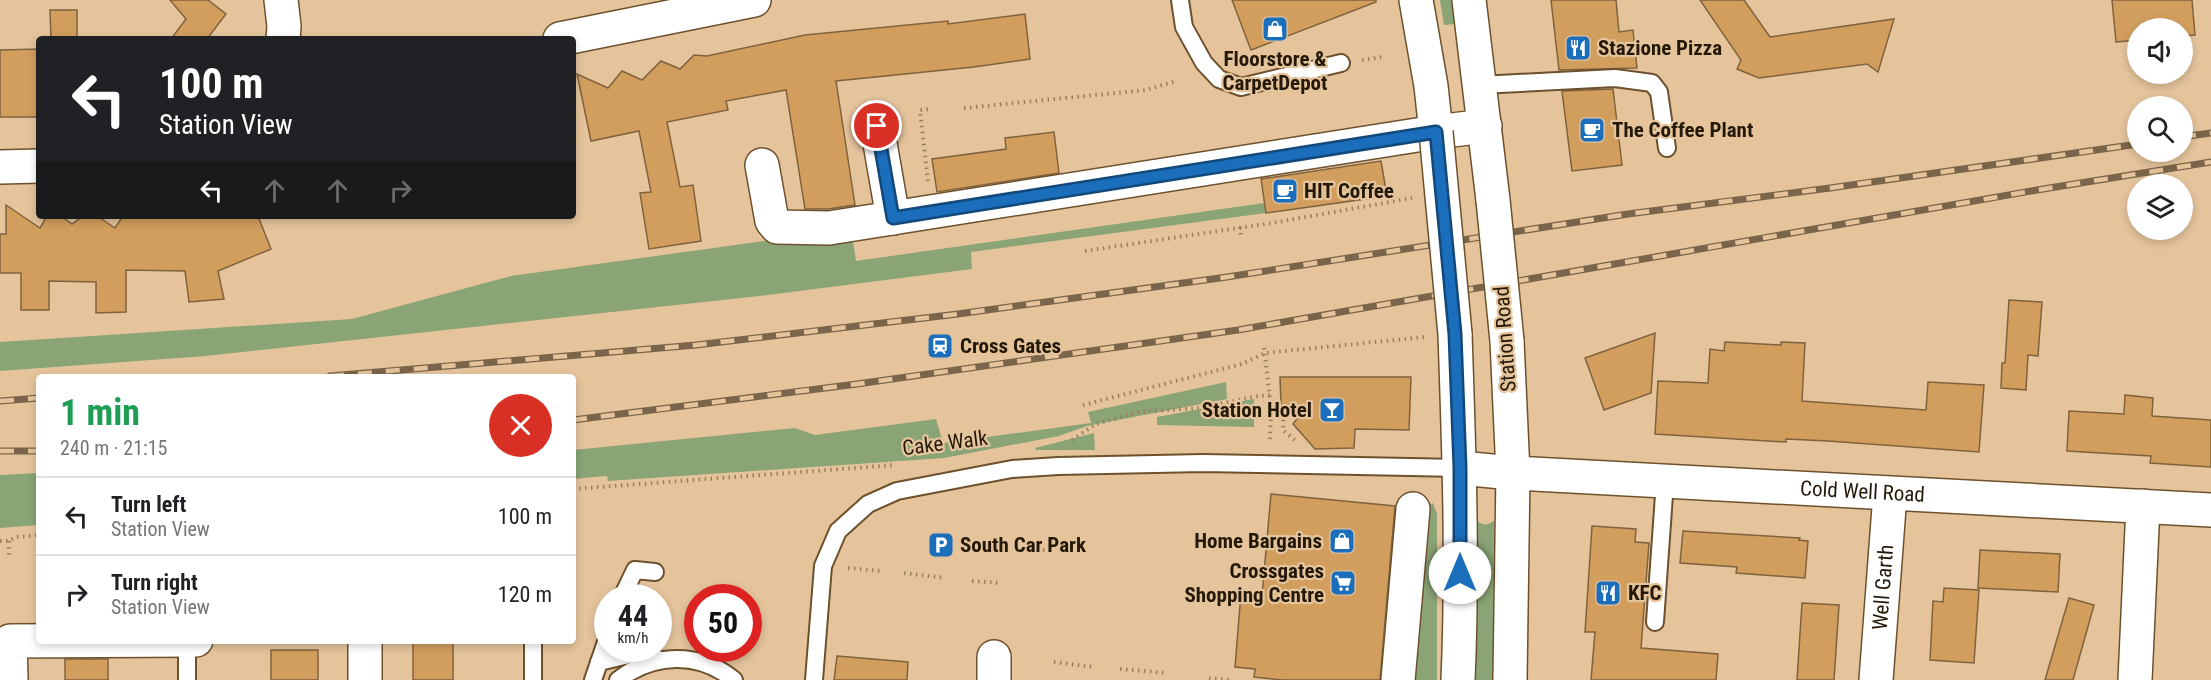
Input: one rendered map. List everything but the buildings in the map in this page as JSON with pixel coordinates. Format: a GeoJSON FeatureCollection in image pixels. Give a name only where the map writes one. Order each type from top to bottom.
{"type":"FeatureCollection","features":[{"type":"Feature","properties":{"kind":"street"},"geometry":{"type":"LineString","coordinates":[[281,0],[283,36]]}},
{"type":"Feature","properties":{"kind":"street"},"geometry":{"type":"LineString","coordinates":[[575,36],[754,0]]}},
{"type":"Feature","properties":{"kind":"street"},"geometry":{"type":"LineString","coordinates":[[1416,0],[1431,86],[1455,334],[1460,468],[1458,680]]}},
{"type":"Feature","properties":{"kind":"street","name":"Station Road"},"geometry":{"type":"LineString","coordinates":[[1469,0],[1485,126],[1507,341],[1513,473],[1510,680]]}},
{"type":"Feature","properties":{"kind":"street"},"geometry":{"type":"LineString","coordinates":[[877,126],[893,218]]}},
{"type":"Feature","properties":{"kind":"street"},"geometry":{"type":"LineString","coordinates":[[762,165],[772,221],[777,227],[829,228],[1485,126]]}},
{"type":"Feature","properties":{"kind":"street"},"geometry":{"type":"LineString","coordinates":[[0,167],[36,166]]}},
{"type":"Feature","properties":{"kind":"street","name":"Cold Well Road"},"geometry":{"type":"LineString","coordinates":[[1460,468],[1513,473],[2211,510]]}},
{"type":"Feature","properties":{"kind":"street","name":"Well Garth"},"geometry":{"type":"LineString","coordinates":[[1876,680],[1890,494]]}},
{"type":"Feature","properties":{"kind":"street"},"geometry":{"type":"LineString","coordinates":[[2135,680],[2143,506]]}},
{"type":"Feature","properties":{"kind":"street"},"geometry":{"type":"LineString","coordinates":[[1398,680],[1413,508]]}},
{"type":"Feature","properties":{"kind":"street"},"geometry":{"type":"LineString","coordinates":[[11,680],[10,641],[36,641]]}},
{"type":"Feature","properties":{"kind":"street"},"geometry":{"type":"LineString","coordinates":[[365,644],[365,680]]}},
{"type":"Feature","properties":{"kind":"lane"},"geometry":{"type":"LineString","coordinates":[[1180,0],[1184,27],[1204,63],[1219,79],[1241,87],[1341,63]]}},
{"type":"Feature","properties":{"kind":"lane"},"geometry":{"type":"LineString","coordinates":[[1480,85],[1615,78],[1652,83],[1659,92],[1667,148]]}},
{"type":"Feature","properties":{"kind":"lane"},"geometry":{"type":"LineString","coordinates":[[814,680],[823,566],[838,531],[868,504],[897,491],[1012,469],[1127,464],[1460,468]]}},
{"type":"Feature","properties":{"kind":"lane"},"geometry":{"type":"LineString","coordinates":[[1655,622],[1665,481]]}},
{"type":"Feature","properties":{"kind":"lane"},"geometry":{"type":"LineString","coordinates":[[628,584],[635,570],[656,572]]}},
{"type":"Feature","properties":{"kind":"lane"},"geometry":{"type":"LineString","coordinates":[[187,644],[187,680]]}},
{"type":"Feature","properties":{"kind":"lane"},"geometry":{"type":"LineString","coordinates":[[533,644],[533,680]]}},
{"type":"Feature","properties":{"kind":"lane"},"geometry":{"type":"LineString","coordinates":[[672,660],[687,659],[708,663],[734,680]]}},
{"type":"Feature","properties":{"kind":"lane"},"geometry":{"type":"LineString","coordinates":[[593,680],[598,662]]}},
{"type":"Feature","properties":{"kind":"lane"},"geometry":{"type":"LineString","coordinates":[[618,680],[630,670],[648,662]]}},
{"type":"Feature","properties":{"kind":"path"},"geometry":{"type":"LineString","coordinates":[[964,108],[1146,90],[1176,81]]}},
{"type":"Feature","properties":{"kind":"path"},"geometry":{"type":"LineString","coordinates":[[932,109],[920,110],[932,212]]}},
{"type":"Feature","properties":{"kind":"path"},"geometry":{"type":"LineString","coordinates":[[1085,250],[1442,193]]}},
{"type":"Feature","properties":{"kind":"path"},"geometry":{"type":"LineString","coordinates":[[1240,227],[1241,236]]}},
{"type":"Feature","properties":{"kind":"path"},"geometry":{"type":"LineString","coordinates":[[1083,405],[1242,364],[1265,350],[1455,334]]}},
{"type":"Feature","properties":{"kind":"path"},"geometry":{"type":"LineString","coordinates":[[1265,350],[1271,407],[1269,465]]}},
{"type":"Feature","properties":{"kind":"path"},"geometry":{"type":"LineString","coordinates":[[1064,441],[1074,440],[1096,424],[1138,412],[1199,408],[1270,395]]}},
{"type":"Feature","properties":{"kind":"path"},"geometry":{"type":"LineString","coordinates":[[1271,407],[1284,409]]}},
{"type":"Feature","properties":{"kind":"path","name":"Cake Walk"},"geometry":{"type":"LineString","coordinates":[[576,489],[900,465]]}},
{"type":"Feature","properties":{"kind":"path"},"geometry":{"type":"LineString","coordinates":[[805,471],[805,479]]}},
{"type":"Feature","properties":{"kind":"path"},"geometry":{"type":"LineString","coordinates":[[0,541],[36,535]]}},
{"type":"Feature","properties":{"kind":"path"},"geometry":{"type":"LineString","coordinates":[[9,540],[9,557]]}},
{"type":"Feature","properties":{"kind":"path"},"geometry":{"type":"LineString","coordinates":[[1001,547],[1051,551]]}},
{"type":"Feature","properties":{"kind":"path"},"geometry":{"type":"LineString","coordinates":[[823,566],[880,572]]}},
{"type":"Feature","properties":{"kind":"path"},"geometry":{"type":"LineString","coordinates":[[904,573],[945,578]]}},
{"type":"Feature","properties":{"kind":"path"},"geometry":{"type":"LineString","coordinates":[[972,580],[999,583]]}},
{"type":"Feature","properties":{"kind":"path"},"geometry":{"type":"LineString","coordinates":[[1054,662],[1093,667]]}},
{"type":"Feature","properties":{"kind":"path"},"geometry":{"type":"LineString","coordinates":[[1120,669],[1166,673]]}},
{"type":"Feature","properties":{"kind":"path"},"geometry":{"type":"LineString","coordinates":[[1209,678],[1229,680]]}},
{"type":"Feature","properties":{"kind":"green space"},"geometry":{"type":"Polygon","coordinates":[[[1440,0],[1451,0],[1455,24],[1444,25],[1440,0]]]}},
{"type":"Feature","properties":{"kind":"green space"},"geometry":{"type":"Polygon","coordinates":[[[1264,203],[1266,213],[971,252],[972,269],[768,295],[206,356],[0,371],[0,342],[352,319],[511,276],[851,229],[856,261],[1264,203]]]}},
{"type":"Feature","properties":{"kind":"green space"},"geometry":{"type":"Polygon","coordinates":[[[1226,382],[1227,399],[1087,426],[1059,436],[944,458],[608,481],[607,476],[576,479],[576,450],[795,428],[815,435],[936,419],[943,443],[1091,423],[1088,412],[1226,382]]]}},
{"type":"Feature","properties":{"kind":"green space"},"geometry":{"type":"Polygon","coordinates":[[[1254,399],[1254,427],[1157,425],[1157,417],[1254,399]]]}},
{"type":"Feature","properties":{"kind":"green space"},"geometry":{"type":"Polygon","coordinates":[[[1094,433],[1095,450],[1036,450],[1035,448],[1094,433]]]}},
{"type":"Feature","properties":{"kind":"green space"},"geometry":{"type":"Polygon","coordinates":[[[36,473],[36,525],[0,528],[0,475],[36,473]]]}},
{"type":"Feature","properties":{"kind":"green space"},"geometry":{"type":"Polygon","coordinates":[[[1433,503],[1437,514],[1437,680],[1414,680],[1429,523],[1419,509],[1433,503]]]}},
{"type":"Feature","properties":{"kind":"green space"},"geometry":{"type":"Polygon","coordinates":[[[1477,521],[1486,524],[1494,521],[1493,680],[1475,680],[1477,521]]]}},
{"type":"Feature","properties":{"kind":"railway"},"geometry":{"type":"LineString","coordinates":[[2193,135],[2211,133]]}},
{"type":"Feature","properties":{"kind":"railway"},"geometry":{"type":"LineString","coordinates":[[354,374],[696,345],[958,314],[1227,277],[1628,214],[2127,146]]}},
{"type":"Feature","properties":{"kind":"railway"},"geometry":{"type":"LineString","coordinates":[[576,420],[857,384],[1238,330],[2037,190],[2211,162]]}},
{"type":"Feature","properties":{"kind":"railway"},"geometry":{"type":"LineString","coordinates":[[0,401],[36,398]]}},
{"type":"Feature","properties":{"kind":"railway"},"geometry":{"type":"LineString","coordinates":[[0,451],[36,451]]}},
{"type":"Feature","properties":{"kind":"place","name":"Floorstore & CarpetDepot"},"geometry":{"type":"Point","coordinates":[1275,29]}},
{"type":"Feature","properties":{"kind":"place","name":"Stazione Pizza"},"geometry":{"type":"Point","coordinates":[1578,48]}},
{"type":"Feature","properties":{"kind":"place","name":"The Coffee Plant"},"geometry":{"type":"Point","coordinates":[1592,130]}},
{"type":"Feature","properties":{"kind":"place","name":"HIT Coffee"},"geometry":{"type":"Point","coordinates":[1285,191]}},
{"type":"Feature","properties":{"kind":"place","name":"Cross Gates"},"geometry":{"type":"Point","coordinates":[940,346]}},
{"type":"Feature","properties":{"kind":"place","name":"Station Hotel"},"geometry":{"type":"Point","coordinates":[1332,410]}},
{"type":"Feature","properties":{"kind":"place","name":"Home Bargains"},"geometry":{"type":"Point","coordinates":[1342,541]}},
{"type":"Feature","properties":{"kind":"place","name":"South Car Park"},"geometry":{"type":"Point","coordinates":[941,545]}},
{"type":"Feature","properties":{"kind":"place","name":"Crossgates Shopping Centre"},"geometry":{"type":"Point","coordinates":[1343,583]}},
{"type":"Feature","properties":{"kind":"place","name":"KFC"},"geometry":{"type":"Point","coordinates":[1608,593]}},
{"type":"Feature","properties":{"kind":"route"},"geometry":{"type":"LineString","coordinates":[[877,126],[893,218],[1436,132],[1455,334],[1460,468],[1460,573]]}}]}
